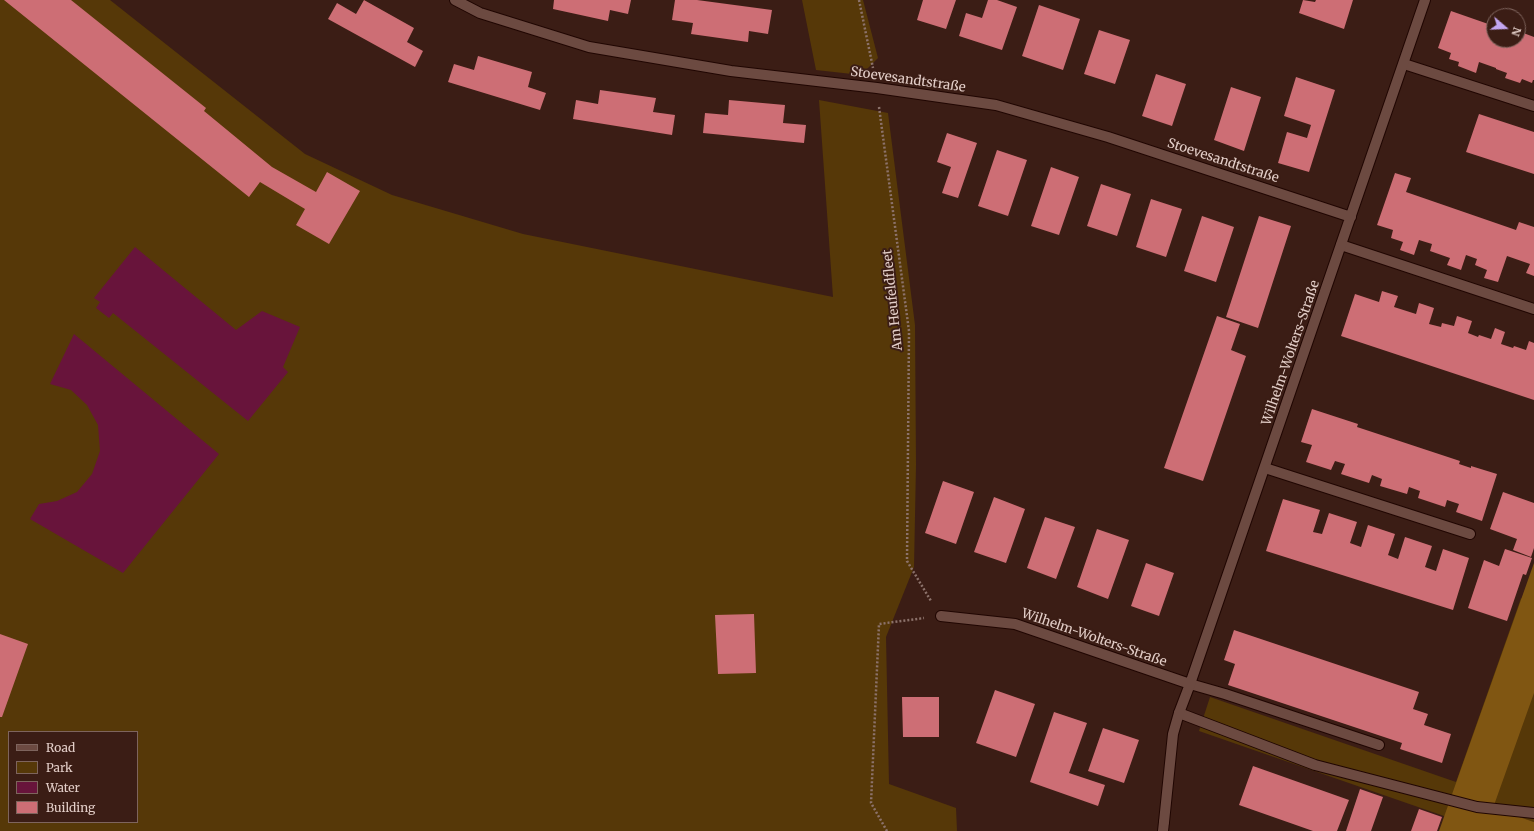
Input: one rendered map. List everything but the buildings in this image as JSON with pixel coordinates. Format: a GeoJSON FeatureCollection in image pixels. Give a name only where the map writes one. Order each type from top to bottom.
{"type":"FeatureCollection","features":[{"type":"Feature","properties":{"kind":"street","name":"Stoevesandtstraße"},"geometry":{"type":"LineString","coordinates":[[455,0],[480,12],[589,47],[731,71],[877,88],[996,105],[1108,137],[1351,217]]}},
{"type":"Feature","properties":{"kind":"street","name":"Wilhelm-Wolters-Straße"},"geometry":{"type":"LineString","coordinates":[[1164,826],[1173,734],[1179,713],[1265,468],[1425,0]]}},
{"type":"Feature","properties":{"kind":"street"},"geometry":{"type":"LineString","coordinates":[[1404,64],[1534,106]]}},
{"type":"Feature","properties":{"kind":"street"},"geometry":{"type":"LineString","coordinates":[[1341,246],[1534,309]]}},
{"type":"Feature","properties":{"kind":"street"},"geometry":{"type":"LineString","coordinates":[[1265,468],[1470,534]]}},
{"type":"Feature","properties":{"kind":"street","name":"Wilhelm-Wolters-Straße"},"geometry":{"type":"LineString","coordinates":[[941,616],[1015,624],[1190,684],[1225,694],[1379,745]]}},
{"type":"Feature","properties":{"kind":"street"},"geometry":{"type":"LineString","coordinates":[[1179,713],[1315,765],[1477,807],[1534,813]]}},
{"type":"Feature","properties":{"kind":"path","name":"Am Heufeldfleet"},"geometry":{"type":"LineString","coordinates":[[859,0],[877,88],[909,330],[907,561],[941,616]]}},
{"type":"Feature","properties":{"kind":"path"},"geometry":{"type":"LineString","coordinates":[[887,831],[871,803],[879,624],[941,616]]}},
{"type":"Feature","properties":{"kind":"green space"},"geometry":{"type":"Polygon","coordinates":[[[0,0],[110,0],[305,154],[392,195],[523,234],[833,297],[819,100],[888,113],[915,325],[916,465],[914,567],[886,637],[889,784],[956,808],[957,831],[0,831],[0,0]]]}},
{"type":"Feature","properties":{"kind":"green space"},"geometry":{"type":"Polygon","coordinates":[[[802,0],[863,0],[878,58],[861,75],[816,70],[802,0]]]}},
{"type":"Feature","properties":{"kind":"green space"},"geometry":{"type":"Polygon","coordinates":[[[1521,598],[1534,603],[1534,822],[1518,817],[1444,816],[1199,731],[1210,697],[1456,782],[1521,598]]]}},
{"type":"Feature","properties":{"kind":"shaded area"},"geometry":{"type":"Polygon","coordinates":[[[1534,563],[1534,693],[1493,808],[1534,822],[1534,831],[1439,831],[1534,563]]]}},
{"type":"Feature","properties":{"kind":"water"},"geometry":{"type":"Polygon","coordinates":[[[135,247],[236,330],[262,311],[300,327],[283,367],[288,372],[248,421],[113,313],[109,318],[96,308],[100,302],[94,298],[135,247]]]}},
{"type":"Feature","properties":{"kind":"water"},"geometry":{"type":"Polygon","coordinates":[[[74,334],[219,454],[123,573],[30,519],[39,504],[57,501],[77,492],[92,474],[100,451],[98,425],[87,405],[71,390],[50,384],[74,334]]]}}]}
